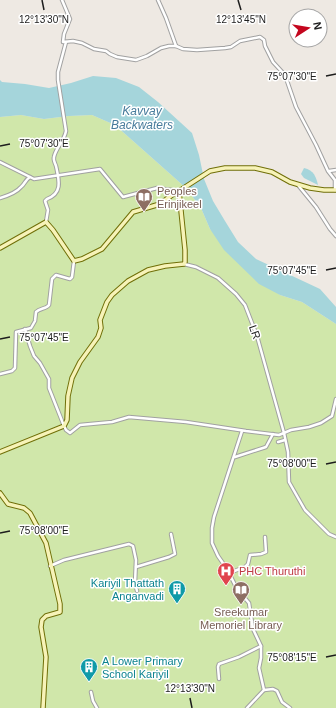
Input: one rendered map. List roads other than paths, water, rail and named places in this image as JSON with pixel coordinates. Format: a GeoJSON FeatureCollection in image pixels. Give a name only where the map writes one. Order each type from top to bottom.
{"type":"FeatureCollection","features":[{"type":"Feature","properties":{"kind":"street"},"geometry":{"type":"LineString","coordinates":[[62,0],[70,19],[63,42],[82,43],[94,49],[106,51],[117,57],[132,60],[141,59],[166,47],[176,46],[183,49],[197,50],[225,48],[231,47],[240,41],[260,37],[264,40],[265,46],[273,62],[285,75],[296,107],[328,171],[335,180],[336,190],[310,188],[272,172],[255,168],[225,168],[210,171],[160,204],[133,212],[102,249],[82,259],[74,261]]}},
{"type":"Feature","properties":{"kind":"street"},"geometry":{"type":"LineString","coordinates":[[158,0],[176,46]]}},
{"type":"Feature","properties":{"kind":"street"},"geometry":{"type":"LineString","coordinates":[[46,222],[48,210],[45,201],[57,192],[59,183],[53,158],[60,144],[65,139],[66,131],[58,72],[66,42]]}},
{"type":"Feature","properties":{"kind":"street"},"geometry":{"type":"LineString","coordinates":[[0,162],[34,179],[100,169],[123,197],[157,188],[180,191]]}},
{"type":"Feature","properties":{"kind":"street"},"geometry":{"type":"LineString","coordinates":[[328,171],[336,170]]}},
{"type":"Feature","properties":{"kind":"street"},"geometry":{"type":"LineString","coordinates":[[0,198],[9,196],[19,189],[23,186],[25,180],[30,177]]}},
{"type":"Feature","properties":{"kind":"street"},"geometry":{"type":"LineString","coordinates":[[296,183],[316,207],[336,236]]}},
{"type":"Feature","properties":{"kind":"street"},"geometry":{"type":"LineString","coordinates":[[0,452],[64,426],[67,420],[68,396],[72,378],[80,362],[98,337],[101,328],[100,320],[107,302],[112,295],[124,284],[148,270],[184,264],[185,250],[180,191]]}},
{"type":"Feature","properties":{"kind":"street"},"geometry":{"type":"LineString","coordinates":[[0,248],[46,222]]}},
{"type":"Feature","properties":{"kind":"street"},"geometry":{"type":"LineString","coordinates":[[0,374],[14,370],[16,332],[32,328],[35,321],[36,312],[48,307],[52,279],[56,275],[70,279],[72,277],[74,261],[46,222]]}},
{"type":"Feature","properties":{"kind":"street","name":"LR"},"geometry":{"type":"LineString","coordinates":[[184,264],[196,267],[218,278],[246,305],[257,336],[284,433],[288,452],[289,482],[305,510],[329,534],[336,537]]}},
{"type":"Feature","properties":{"kind":"street"},"geometry":{"type":"LineString","coordinates":[[25,329],[34,356],[40,363],[49,379],[49,388],[64,426],[70,433],[80,425],[112,422],[129,417],[186,422],[279,435],[291,430],[321,423],[332,416],[336,399]]}},
{"type":"Feature","properties":{"kind":"street"},"geometry":{"type":"LineString","coordinates":[[242,431],[221,493],[212,528],[212,543],[237,589],[249,603],[253,629],[261,646],[262,658],[259,668],[264,690]]}},
{"type":"Feature","properties":{"kind":"street"},"geometry":{"type":"LineString","coordinates":[[234,457],[266,447],[273,434]]}},
{"type":"Feature","properties":{"kind":"street"},"geometry":{"type":"LineString","coordinates":[[278,442],[285,440]]}},
{"type":"Feature","properties":{"kind":"street"},"geometry":{"type":"LineString","coordinates":[[0,493],[8,504],[24,508],[30,513],[46,543],[61,610],[60,612],[46,616],[42,620],[41,627],[46,657],[42,708]]}},
{"type":"Feature","properties":{"kind":"street"},"geometry":{"type":"LineString","coordinates":[[136,567],[175,554],[171,534]]}},
{"type":"Feature","properties":{"kind":"street"},"geometry":{"type":"LineString","coordinates":[[229,573],[245,567],[248,564],[250,555],[266,552],[265,537]]}},
{"type":"Feature","properties":{"kind":"street"},"geometry":{"type":"LineString","coordinates":[[50,566],[64,560],[129,544],[133,546],[136,560],[135,583],[137,591]]}},
{"type":"Feature","properties":{"kind":"street"},"geometry":{"type":"LineString","coordinates":[[219,679],[219,664],[239,657],[261,646]]}},
{"type":"Feature","properties":{"kind":"street"},"geometry":{"type":"LineString","coordinates":[[247,708],[264,690],[273,689],[277,691],[282,702],[290,708]]}},
{"type":"Feature","properties":{"kind":"street"},"geometry":{"type":"LineString","coordinates":[[91,692],[93,701],[97,708]]}},
{"type":"Feature","properties":{"kind":"water","name":"Kavvay Backwaters"},"geometry":{"type":"Polygon","coordinates":[[[93,76],[116,78],[139,87],[192,133],[199,155],[204,179],[213,201],[238,242],[256,259],[320,289],[336,307],[336,324],[302,302],[280,295],[259,284],[224,250],[210,229],[201,208],[186,188],[115,125],[92,115],[44,119],[21,115],[0,117],[0,80],[2,82],[49,88],[93,76]]]}},
{"type":"Feature","properties":{"kind":"water"},"geometry":{"type":"Polygon","coordinates":[[[304,168],[312,172],[318,185],[304,178],[301,174],[304,168]]]}},
{"type":"Feature","properties":{"kind":"place","name":"Peoples Erinjikeel"},"geometry":{"type":"Point","coordinates":[144,212]}},
{"type":"Feature","properties":{"kind":"place","name":"PHC Thuruthi"},"geometry":{"type":"Point","coordinates":[226,586]}},
{"type":"Feature","properties":{"kind":"place","name":"Kariyil Thattath Anganvadi"},"geometry":{"type":"Point","coordinates":[177,604]}},
{"type":"Feature","properties":{"kind":"place","name":"Sreekumar Memoriel Library"},"geometry":{"type":"Point","coordinates":[241,605]}},
{"type":"Feature","properties":{"kind":"place","name":"A Lower Primary School Kariyil"},"geometry":{"type":"Point","coordinates":[89,682]}}]}
